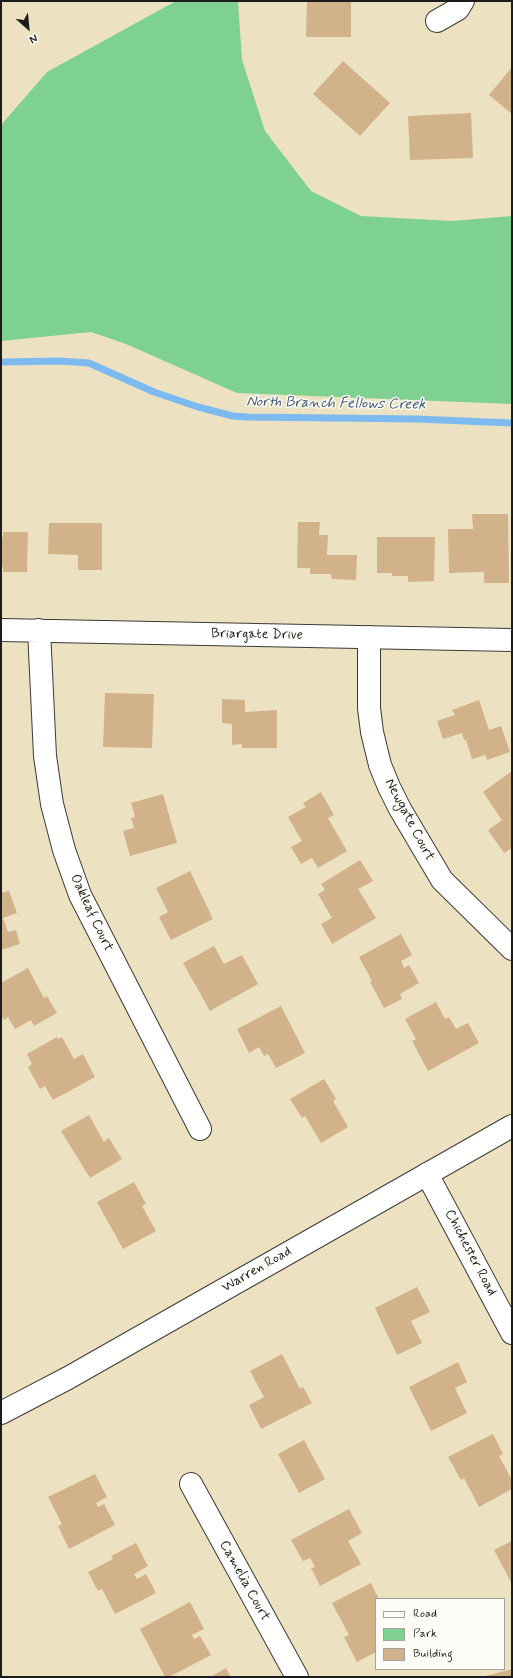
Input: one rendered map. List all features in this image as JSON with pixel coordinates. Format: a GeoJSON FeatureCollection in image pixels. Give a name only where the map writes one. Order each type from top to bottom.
{"type":"FeatureCollection","features":[{"type":"Feature","properties":{"kind":"street"},"geometry":{"type":"LineString","coordinates":[[437,21],[458,9],[463,1]]}},
{"type":"Feature","properties":{"kind":"street","name":"Briargate Drive"},"geometry":{"type":"LineString","coordinates":[[1,630],[512,640]]}},
{"type":"Feature","properties":{"kind":"street","name":"Oakleaf Court"},"geometry":{"type":"LineString","coordinates":[[39,630],[45,756],[52,804],[64,850],[80,896],[200,1129]]}},
{"type":"Feature","properties":{"kind":"street","name":"Newgate Court"},"geometry":{"type":"LineString","coordinates":[[369,637],[369,708],[372,732],[380,764],[389,787],[400,809],[442,880],[512,949]]}},
{"type":"Feature","properties":{"kind":"street","name":"Warren Road"},"geometry":{"type":"LineString","coordinates":[[1,1413],[82,1370],[512,1126]]}},
{"type":"Feature","properties":{"kind":"street","name":"Chichester Road"},"geometry":{"type":"LineString","coordinates":[[428,1174],[512,1333]]}},
{"type":"Feature","properties":{"kind":"street","name":"Camelia Court"},"geometry":{"type":"LineString","coordinates":[[191,1484],[297,1677]]}},
{"type":"Feature","properties":{"kind":"green space"},"geometry":{"type":"Polygon","coordinates":[[[176,1],[238,1],[242,60],[265,131],[311,191],[361,216],[452,221],[512,216],[512,404],[237,393],[126,344],[91,332],[1,341],[1,125],[47,72],[176,1]]]}},
{"type":"Feature","properties":{"kind":"building"},"geometry":{"type":"Polygon","coordinates":[[[307,1],[351,1],[351,37],[306,37],[307,1]]]}},
{"type":"Feature","properties":{"kind":"building"},"geometry":{"type":"Polygon","coordinates":[[[343,61],[390,103],[360,136],[313,94],[343,61]]]}},
{"type":"Feature","properties":{"kind":"building"},"geometry":{"type":"Polygon","coordinates":[[[512,67],[512,114],[489,95],[512,67]]]}},
{"type":"Feature","properties":{"kind":"building"},"geometry":{"type":"Polygon","coordinates":[[[471,113],[473,158],[410,160],[408,116],[471,113]]]}},
{"type":"Feature","properties":{"kind":"building"},"geometry":{"type":"Polygon","coordinates":[[[472,514],[508,514],[509,583],[484,583],[484,572],[449,573],[448,529],[473,529],[472,514]]]}},
{"type":"Feature","properties":{"kind":"building"},"geometry":{"type":"Polygon","coordinates":[[[298,522],[320,522],[319,535],[328,535],[327,555],[357,555],[356,580],[332,579],[331,574],[310,574],[310,568],[297,568],[298,522]]]}},
{"type":"Feature","properties":{"kind":"building"},"geometry":{"type":"Polygon","coordinates":[[[49,523],[102,523],[102,570],[78,570],[78,555],[48,554],[49,523]]]}},
{"type":"Feature","properties":{"kind":"building"},"geometry":{"type":"Polygon","coordinates":[[[3,532],[28,532],[27,572],[3,572],[3,567],[1,567],[1,537],[3,537],[3,532]]]}},
{"type":"Feature","properties":{"kind":"building"},"geometry":{"type":"Polygon","coordinates":[[[377,537],[435,537],[434,581],[408,582],[408,576],[392,576],[392,573],[377,573],[377,537]]]}},
{"type":"Feature","properties":{"kind":"building"},"geometry":{"type":"Polygon","coordinates":[[[105,693],[154,694],[152,748],[103,747],[105,693]]]}},
{"type":"Feature","properties":{"kind":"building"},"geometry":{"type":"Polygon","coordinates":[[[222,699],[245,700],[245,712],[277,710],[277,748],[242,748],[242,744],[232,745],[232,724],[222,723],[222,699]]]}},
{"type":"Feature","properties":{"kind":"building"},"geometry":{"type":"Polygon","coordinates":[[[479,700],[489,730],[501,726],[510,752],[487,760],[485,755],[472,759],[466,740],[464,740],[462,733],[443,739],[437,721],[455,715],[452,710],[479,700]]]}},
{"type":"Feature","properties":{"kind":"building"},"geometry":{"type":"Polygon","coordinates":[[[512,771],[512,848],[504,853],[488,830],[502,820],[483,792],[512,771]]]}},
{"type":"Feature","properties":{"kind":"building"},"geometry":{"type":"Polygon","coordinates":[[[321,792],[334,815],[328,818],[347,851],[318,868],[312,858],[301,864],[291,847],[302,841],[288,817],[306,807],[303,803],[321,792]]]}},
{"type":"Feature","properties":{"kind":"building"},"geometry":{"type":"Polygon","coordinates":[[[163,794],[177,843],[130,856],[123,831],[134,828],[131,818],[135,817],[131,803],[163,794]]]}},
{"type":"Feature","properties":{"kind":"building"},"geometry":{"type":"Polygon","coordinates":[[[360,860],[373,881],[358,889],[376,918],[332,944],[321,924],[332,918],[318,894],[325,890],[321,884],[360,860]]]}},
{"type":"Feature","properties":{"kind":"building"},"geometry":{"type":"Polygon","coordinates":[[[190,871],[213,919],[171,940],[159,917],[168,912],[156,888],[190,871]]]}},
{"type":"Feature","properties":{"kind":"building"},"geometry":{"type":"Polygon","coordinates":[[[9,891],[17,913],[3,918],[8,932],[16,930],[20,944],[1,950],[1,893],[9,891]]]}},
{"type":"Feature","properties":{"kind":"building"},"geometry":{"type":"Polygon","coordinates":[[[401,934],[412,955],[401,961],[404,968],[409,965],[419,983],[400,994],[402,999],[384,1008],[359,957],[401,934]]]}},
{"type":"Feature","properties":{"kind":"building"},"geometry":{"type":"Polygon","coordinates":[[[214,946],[224,964],[242,955],[258,984],[210,1011],[183,963],[214,946]]]}},
{"type":"Feature","properties":{"kind":"building"},"geometry":{"type":"Polygon","coordinates":[[[28,968],[44,998],[47,996],[57,1013],[34,1026],[31,1020],[15,1029],[8,1017],[4,1020],[1,1015],[1,983],[28,968]]]}},
{"type":"Feature","properties":{"kind":"building"},"geometry":{"type":"Polygon","coordinates":[[[436,1002],[445,1019],[449,1017],[456,1029],[468,1023],[479,1043],[428,1071],[412,1041],[416,1039],[405,1019],[436,1002]]]}},
{"type":"Feature","properties":{"kind":"building"},"geometry":{"type":"Polygon","coordinates":[[[281,1006],[305,1053],[276,1068],[268,1054],[264,1056],[259,1047],[249,1053],[237,1029],[281,1006]]]}},
{"type":"Feature","properties":{"kind":"building"},"geometry":{"type":"Polygon","coordinates":[[[57,1037],[58,1039],[62,1037],[74,1059],[83,1054],[95,1077],[53,1100],[45,1086],[40,1089],[28,1067],[32,1064],[27,1054],[57,1037]]]}},
{"type":"Feature","properties":{"kind":"building"},"geometry":{"type":"Polygon","coordinates":[[[324,1079],[336,1099],[333,1101],[348,1127],[321,1143],[305,1116],[302,1118],[290,1099],[324,1079]]]}},
{"type":"Feature","properties":{"kind":"building"},"geometry":{"type":"Polygon","coordinates":[[[89,1115],[104,1142],[109,1138],[122,1159],[90,1178],[61,1131],[89,1115]]]}},
{"type":"Feature","properties":{"kind":"building"},"geometry":{"type":"Polygon","coordinates":[[[134,1182],[146,1204],[142,1206],[156,1231],[123,1249],[97,1202],[134,1182]]]}},
{"type":"Feature","properties":{"kind":"building"},"geometry":{"type":"Polygon","coordinates":[[[417,1287],[430,1312],[411,1321],[422,1343],[397,1355],[375,1308],[417,1287]]]}},
{"type":"Feature","properties":{"kind":"building"},"geometry":{"type":"Polygon","coordinates":[[[282,1354],[300,1389],[303,1387],[312,1403],[261,1429],[249,1405],[264,1397],[250,1371],[282,1354]]]}},
{"type":"Feature","properties":{"kind":"building"},"geometry":{"type":"Polygon","coordinates":[[[458,1362],[467,1382],[455,1388],[467,1413],[431,1431],[409,1387],[458,1362]]]}},
{"type":"Feature","properties":{"kind":"building"},"geometry":{"type":"Polygon","coordinates":[[[493,1434],[503,1454],[499,1456],[512,1480],[512,1489],[479,1507],[464,1478],[461,1480],[448,1457],[493,1434]]]}},
{"type":"Feature","properties":{"kind":"building"},"geometry":{"type":"Polygon","coordinates":[[[304,1440],[325,1479],[299,1493],[278,1454],[304,1440]]]}},
{"type":"Feature","properties":{"kind":"building"},"geometry":{"type":"Polygon","coordinates":[[[95,1474],[107,1497],[96,1503],[98,1507],[104,1504],[115,1525],[69,1549],[58,1526],[62,1524],[48,1497],[95,1474]]]}},
{"type":"Feature","properties":{"kind":"building"},"geometry":{"type":"Polygon","coordinates":[[[349,1509],[362,1533],[348,1541],[361,1564],[320,1586],[311,1568],[315,1567],[310,1558],[303,1561],[291,1540],[349,1509]]]}},
{"type":"Feature","properties":{"kind":"building"},"geometry":{"type":"Polygon","coordinates":[[[512,1541],[512,1584],[494,1550],[512,1541]]]}},
{"type":"Feature","properties":{"kind":"building"},"geometry":{"type":"Polygon","coordinates":[[[136,1543],[148,1566],[134,1574],[137,1579],[146,1574],[156,1593],[115,1614],[102,1589],[98,1591],[88,1572],[113,1559],[111,1556],[136,1543]]]}},
{"type":"Feature","properties":{"kind":"building"},"geometry":{"type":"Polygon","coordinates":[[[371,1583],[378,1598],[375,1598],[375,1653],[357,1662],[344,1637],[349,1635],[332,1603],[371,1583]]]}},
{"type":"Feature","properties":{"kind":"building"},"geometry":{"type":"Polygon","coordinates":[[[190,1602],[204,1629],[192,1635],[194,1639],[200,1636],[211,1655],[169,1677],[165,1677],[140,1629],[190,1602]]]}},
{"type":"Feature","properties":{"kind":"building"},"geometry":{"type":"Polygon","coordinates":[[[226,1668],[231,1677],[210,1677],[226,1668]]]}},
{"type":"Feature","properties":{"kind":"building"},"geometry":{"type":"Polygon","coordinates":[[[512,1669],[512,1677],[482,1677],[512,1669]]]}},
{"type":"Feature","properties":{"kind":"waterway","name":"North Branch Fellows Creek"},"geometry":{"type":"LineString","coordinates":[[1,362],[59,361],[89,363],[154,392],[198,407],[233,416],[417,419],[512,423]]}}]}
